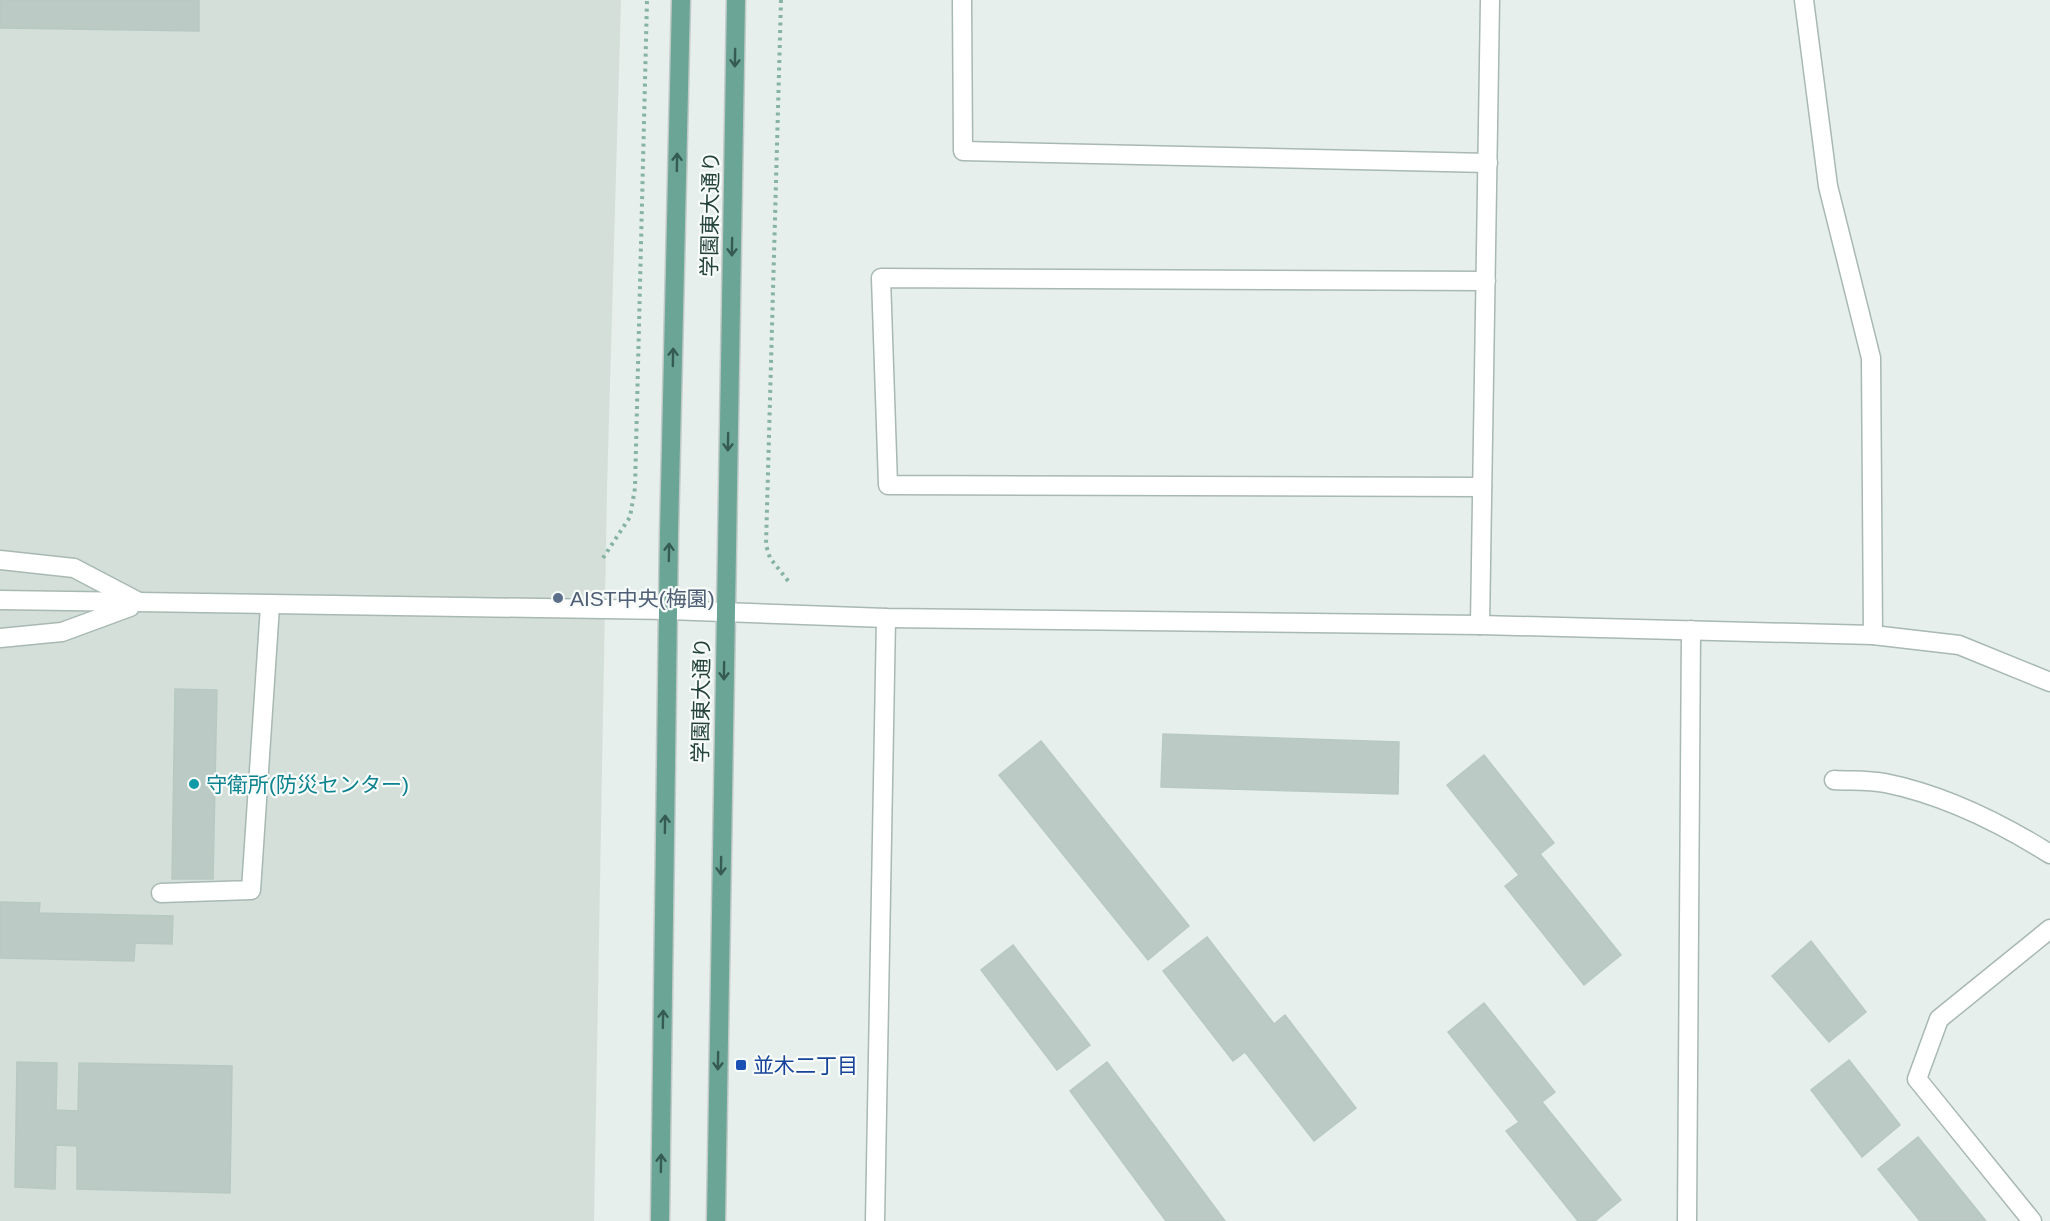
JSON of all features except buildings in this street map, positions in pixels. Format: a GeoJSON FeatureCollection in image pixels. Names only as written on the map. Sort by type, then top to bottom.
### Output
{"type":"FeatureCollection","features":[{"type":"Feature","properties":{"kind":"main road","name":"学園東大通り"},"geometry":{"type":"LineString","coordinates":[[660,1221],[668,610],[681,0]]}},
{"type":"Feature","properties":{"kind":"main road","name":"学園東大通り"},"geometry":{"type":"LineString","coordinates":[[716,1221],[736,0]]}},
{"type":"Feature","properties":{"kind":"street"},"geometry":{"type":"LineString","coordinates":[[962,0],[963,151],[1488,163]]}},
{"type":"Feature","properties":{"kind":"street"},"geometry":{"type":"LineString","coordinates":[[1480,625],[1490,0]]}},
{"type":"Feature","properties":{"kind":"street"},"geometry":{"type":"LineString","coordinates":[[1804,0],[1828,186],[1871,358],[1873,635]]}},
{"type":"Feature","properties":{"kind":"street"},"geometry":{"type":"LineString","coordinates":[[1482,487],[888,485],[881,278],[1486,281]]}},
{"type":"Feature","properties":{"kind":"street"},"geometry":{"type":"LineString","coordinates":[[0,560],[74,568],[140,603]]}},
{"type":"Feature","properties":{"kind":"street"},"geometry":{"type":"LineString","coordinates":[[0,600],[270,606],[668,610],[886,618],[1480,625],[1873,635],[1959,645],[2050,682]]}},
{"type":"Feature","properties":{"kind":"street"},"geometry":{"type":"LineString","coordinates":[[0,638],[62,632],[140,603]]}},
{"type":"Feature","properties":{"kind":"street"},"geometry":{"type":"LineString","coordinates":[[161,893],[251,890],[270,606]]}},
{"type":"Feature","properties":{"kind":"street"},"geometry":{"type":"LineString","coordinates":[[875,1221],[886,618]]}},
{"type":"Feature","properties":{"kind":"street"},"geometry":{"type":"LineString","coordinates":[[1688,1221],[1691,630]]}},
{"type":"Feature","properties":{"kind":"street"},"geometry":{"type":"LineString","coordinates":[[1834,780],[1883,783],[1945,799],[2014,831],[2050,854]]}},
{"type":"Feature","properties":{"kind":"street"},"geometry":{"type":"LineString","coordinates":[[2032,1221],[1917,1079],[1940,1019],[2050,929]]}},
{"type":"Feature","properties":{"kind":"path"},"geometry":{"type":"LineString","coordinates":[[603,558],[630,517],[635,488],[647,0]]}},
{"type":"Feature","properties":{"kind":"path"},"geometry":{"type":"LineString","coordinates":[[781,0],[766,545],[770,558],[789,582]]}},
{"type":"Feature","properties":{"kind":"shaded area"},"geometry":{"type":"Polygon","coordinates":[[[0,0],[621,0],[607,489],[594,1221],[0,1221],[0,0]]]}},
{"type":"Feature","properties":{"kind":"place","name":"AIST中央(梅園)"},"geometry":{"type":"Point","coordinates":[558,598]}},
{"type":"Feature","properties":{"kind":"place","name":"守衛所(防災センター)"},"geometry":{"type":"Point","coordinates":[194,784]}},
{"type":"Feature","properties":{"kind":"place","name":"並木二丁目"},"geometry":{"type":"Point","coordinates":[741,1065]}}]}
